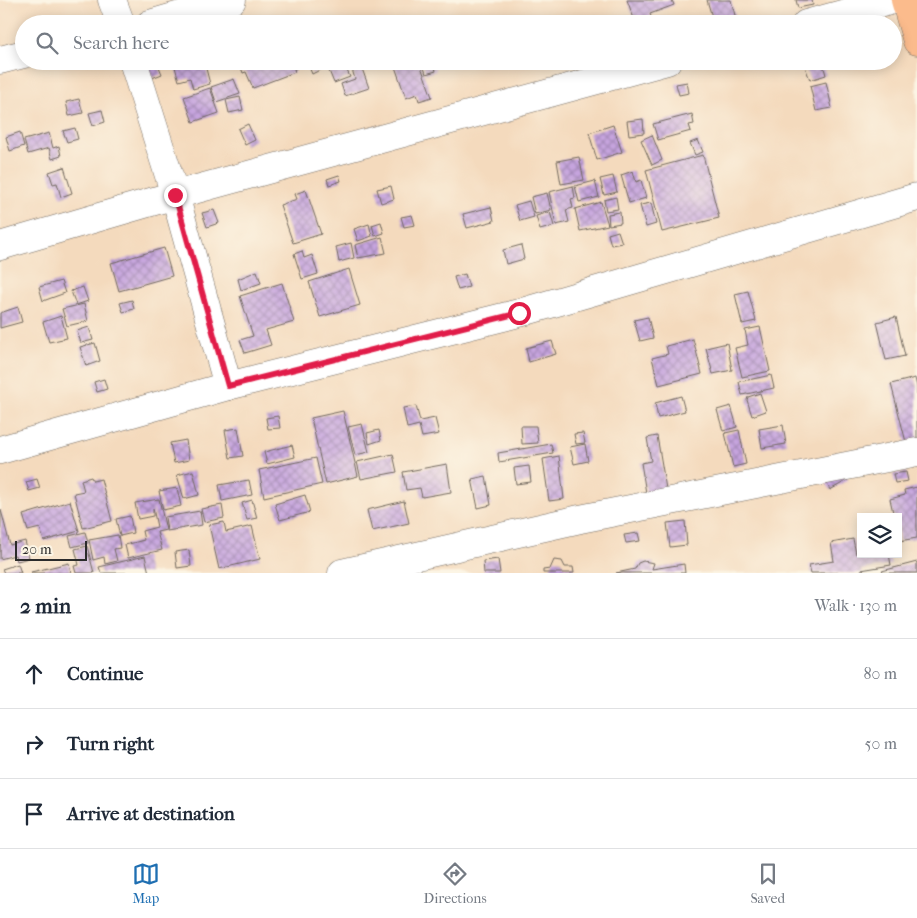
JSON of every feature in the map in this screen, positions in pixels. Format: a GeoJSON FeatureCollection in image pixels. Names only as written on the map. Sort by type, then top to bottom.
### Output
{"type":"FeatureCollection","features":[{"type":"Feature","properties":{"kind":"highway"},"geometry":{"type":"LineString","coordinates":[[905,0],[917,40]]}},
{"type":"Feature","properties":{"kind":"street"},"geometry":{"type":"LineString","coordinates":[[112,0],[117,15]]}},
{"type":"Feature","properties":{"kind":"street"},"geometry":{"type":"LineString","coordinates":[[181,15],[232,0]]}},
{"type":"Feature","properties":{"kind":"street"},"geometry":{"type":"LineString","coordinates":[[839,15],[893,0]]}},
{"type":"Feature","properties":{"kind":"street"},"geometry":{"type":"LineString","coordinates":[[0,60],[15,56]]}},
{"type":"Feature","properties":{"kind":"street"},"geometry":{"type":"LineString","coordinates":[[136,70],[175,195],[228,386]]}},
{"type":"Feature","properties":{"kind":"street"},"geometry":{"type":"LineString","coordinates":[[0,246],[175,195],[635,70]]}},
{"type":"Feature","properties":{"kind":"street"},"geometry":{"type":"LineString","coordinates":[[0,450],[228,386],[519,313],[917,197]]}},
{"type":"Feature","properties":{"kind":"street"},"geometry":{"type":"LineString","coordinates":[[342,573],[580,518],[917,452]]}},
{"type":"Feature","properties":{"kind":"building"},"geometry":{"type":"Polygon","coordinates":[[[627,0],[672,0],[674,5],[650,15],[633,15],[627,0]]]}},
{"type":"Feature","properties":{"kind":"building"},"geometry":{"type":"Polygon","coordinates":[[[707,0],[731,0],[735,15],[711,15],[707,0]]]}},
{"type":"Feature","properties":{"kind":"building"},"geometry":{"type":"Polygon","coordinates":[[[796,0],[812,0],[813,5],[798,8],[796,0]]]}},
{"type":"Feature","properties":{"kind":"building"},"geometry":{"type":"Polygon","coordinates":[[[149,70],[160,70],[162,74],[152,78],[149,70]]]}},
{"type":"Feature","properties":{"kind":"building"},"geometry":{"type":"Polygon","coordinates":[[[176,70],[206,70],[210,84],[193,89],[190,78],[179,81],[176,70]]]}},
{"type":"Feature","properties":{"kind":"building"},"geometry":{"type":"Polygon","coordinates":[[[242,70],[294,70],[295,72],[253,88],[246,72],[243,73],[242,70]]]}},
{"type":"Feature","properties":{"kind":"building"},"geometry":{"type":"Polygon","coordinates":[[[310,70],[320,70],[312,74],[310,70]]]}},
{"type":"Feature","properties":{"kind":"building"},"geometry":{"type":"Polygon","coordinates":[[[329,70],[347,70],[350,77],[334,83],[329,70]]]}},
{"type":"Feature","properties":{"kind":"building"},"geometry":{"type":"Polygon","coordinates":[[[352,70],[363,70],[369,88],[345,96],[341,84],[355,79],[352,70]]]}},
{"type":"Feature","properties":{"kind":"building"},"geometry":{"type":"Polygon","coordinates":[[[396,70],[422,70],[432,97],[419,101],[417,94],[406,98],[396,70]]]}},
{"type":"Feature","properties":{"kind":"building"},"geometry":{"type":"Polygon","coordinates":[[[425,70],[436,70],[436,71],[426,74],[425,70]]]}},
{"type":"Feature","properties":{"kind":"building"},"geometry":{"type":"Polygon","coordinates":[[[806,70],[825,70],[826,75],[810,80],[806,70]]]}},
{"type":"Feature","properties":{"kind":"building"},"geometry":{"type":"Polygon","coordinates":[[[234,79],[240,94],[216,102],[211,87],[234,79]]]}},
{"type":"Feature","properties":{"kind":"building"},"geometry":{"type":"Polygon","coordinates":[[[687,82],[689,93],[679,95],[676,84],[687,82]]]}},
{"type":"Feature","properties":{"kind":"building"},"geometry":{"type":"Polygon","coordinates":[[[826,82],[832,108],[816,111],[810,86],[826,82]]]}},
{"type":"Feature","properties":{"kind":"building"},"geometry":{"type":"Polygon","coordinates":[[[210,88],[219,113],[193,122],[184,97],[210,88]]]}},
{"type":"Feature","properties":{"kind":"building"},"geometry":{"type":"Polygon","coordinates":[[[240,97],[243,110],[229,113],[226,100],[240,97]]]}},
{"type":"Feature","properties":{"kind":"building"},"geometry":{"type":"Polygon","coordinates":[[[79,99],[83,113],[69,116],[66,102],[79,99]]]}},
{"type":"Feature","properties":{"kind":"building"},"geometry":{"type":"Polygon","coordinates":[[[102,110],[105,122],[93,126],[89,113],[102,110]]]}},
{"type":"Feature","properties":{"kind":"building"},"geometry":{"type":"Polygon","coordinates":[[[692,114],[694,124],[689,125],[691,131],[658,140],[653,124],[692,114]]]}},
{"type":"Feature","properties":{"kind":"building"},"geometry":{"type":"Polygon","coordinates":[[[643,119],[644,133],[629,135],[627,121],[643,119]]]}},
{"type":"Feature","properties":{"kind":"building"},"geometry":{"type":"Polygon","coordinates":[[[248,124],[255,140],[245,145],[238,129],[248,124]]]}},
{"type":"Feature","properties":{"kind":"building"},"geometry":{"type":"Polygon","coordinates":[[[613,125],[622,152],[597,160],[589,133],[613,125]]]}},
{"type":"Feature","properties":{"kind":"building"},"geometry":{"type":"Polygon","coordinates":[[[75,128],[78,139],[67,142],[63,131],[75,128]]]}},
{"type":"Feature","properties":{"kind":"building"},"geometry":{"type":"Polygon","coordinates":[[[20,132],[24,146],[10,151],[6,137],[20,132]]]}},
{"type":"Feature","properties":{"kind":"building"},"geometry":{"type":"Polygon","coordinates":[[[49,133],[53,148],[59,146],[61,156],[52,159],[49,148],[28,154],[24,140],[49,133]]]}},
{"type":"Feature","properties":{"kind":"building"},"geometry":{"type":"Polygon","coordinates":[[[652,135],[662,160],[652,165],[641,140],[652,135]]]}},
{"type":"Feature","properties":{"kind":"building"},"geometry":{"type":"Polygon","coordinates":[[[698,140],[703,152],[695,155],[690,143],[698,140]]]}},
{"type":"Feature","properties":{"kind":"building"},"geometry":{"type":"Polygon","coordinates":[[[703,155],[719,218],[662,232],[646,170],[703,155]]]}},
{"type":"Feature","properties":{"kind":"building"},"geometry":{"type":"Polygon","coordinates":[[[579,157],[584,180],[561,184],[557,161],[579,157]]]}},
{"type":"Feature","properties":{"kind":"building"},"geometry":{"type":"Polygon","coordinates":[[[64,167],[72,193],[61,197],[57,183],[53,184],[49,172],[64,167]]]}},
{"type":"Feature","properties":{"kind":"building"},"geometry":{"type":"Polygon","coordinates":[[[633,171],[636,182],[641,180],[646,198],[629,203],[621,175],[633,171]]]}},
{"type":"Feature","properties":{"kind":"building"},"geometry":{"type":"Polygon","coordinates":[[[339,175],[341,181],[329,185],[327,179],[339,175]]]}},
{"type":"Feature","properties":{"kind":"building"},"geometry":{"type":"Polygon","coordinates":[[[613,176],[617,192],[604,195],[600,179],[613,176]]]}},
{"type":"Feature","properties":{"kind":"building"},"geometry":{"type":"Polygon","coordinates":[[[595,181],[599,197],[579,202],[575,186],[595,181]]]}},
{"type":"Feature","properties":{"kind":"building"},"geometry":{"type":"Polygon","coordinates":[[[391,186],[394,199],[381,203],[377,189],[391,186]]]}},
{"type":"Feature","properties":{"kind":"building"},"geometry":{"type":"Polygon","coordinates":[[[573,186],[575,198],[571,199],[573,208],[566,210],[569,222],[556,225],[549,192],[573,186]]]}},
{"type":"Feature","properties":{"kind":"building"},"geometry":{"type":"Polygon","coordinates":[[[306,190],[321,234],[293,243],[280,205],[297,199],[295,194],[306,190]]]}},
{"type":"Feature","properties":{"kind":"building"},"geometry":{"type":"Polygon","coordinates":[[[547,193],[551,210],[535,214],[531,197],[547,193]]]}},
{"type":"Feature","properties":{"kind":"building"},"geometry":{"type":"Polygon","coordinates":[[[616,197],[618,209],[606,211],[604,200],[616,197]]]}},
{"type":"Feature","properties":{"kind":"building"},"geometry":{"type":"Polygon","coordinates":[[[529,201],[534,217],[520,221],[515,205],[529,201]]]}},
{"type":"Feature","properties":{"kind":"building"},"geometry":{"type":"Polygon","coordinates":[[[601,202],[608,225],[580,231],[575,209],[601,202]]]}},
{"type":"Feature","properties":{"kind":"building"},"geometry":{"type":"Polygon","coordinates":[[[651,203],[656,224],[646,227],[640,205],[651,203]]]}},
{"type":"Feature","properties":{"kind":"building"},"geometry":{"type":"Polygon","coordinates":[[[491,207],[494,221],[467,228],[463,214],[491,207]]]}},
{"type":"Feature","properties":{"kind":"building"},"geometry":{"type":"Polygon","coordinates":[[[214,210],[219,223],[207,227],[202,213],[214,210]]]}},
{"type":"Feature","properties":{"kind":"building"},"geometry":{"type":"Polygon","coordinates":[[[550,212],[554,226],[540,230],[536,216],[550,212]]]}},
{"type":"Feature","properties":{"kind":"building"},"geometry":{"type":"Polygon","coordinates":[[[620,212],[621,223],[609,225],[608,214],[620,212]]]}},
{"type":"Feature","properties":{"kind":"building"},"geometry":{"type":"Polygon","coordinates":[[[412,215],[415,225],[404,227],[401,217],[412,215]]]}},
{"type":"Feature","properties":{"kind":"building"},"geometry":{"type":"Polygon","coordinates":[[[381,222],[384,233],[375,236],[372,225],[381,222]]]}},
{"type":"Feature","properties":{"kind":"building"},"geometry":{"type":"Polygon","coordinates":[[[369,224],[372,236],[358,241],[354,229],[369,224]]]}},
{"type":"Feature","properties":{"kind":"building"},"geometry":{"type":"Polygon","coordinates":[[[618,231],[622,243],[611,245],[608,234],[618,231]]]}},
{"type":"Feature","properties":{"kind":"building"},"geometry":{"type":"Polygon","coordinates":[[[382,237],[386,253],[358,258],[355,245],[382,237]]]}},
{"type":"Feature","properties":{"kind":"building"},"geometry":{"type":"Polygon","coordinates":[[[351,243],[354,258],[339,262],[336,247],[351,243]]]}},
{"type":"Feature","properties":{"kind":"building"},"geometry":{"type":"Polygon","coordinates":[[[521,245],[524,259],[506,264],[503,250],[521,245]]]}},
{"type":"Feature","properties":{"kind":"building"},"geometry":{"type":"Polygon","coordinates":[[[164,248],[172,276],[119,291],[111,263],[164,248]]]}},
{"type":"Feature","properties":{"kind":"building"},"geometry":{"type":"Polygon","coordinates":[[[302,251],[304,258],[312,255],[318,274],[302,279],[294,254],[302,251]]]}},
{"type":"Feature","properties":{"kind":"building"},"geometry":{"type":"Polygon","coordinates":[[[349,269],[360,305],[320,317],[309,282],[349,269]]]}},
{"type":"Feature","properties":{"kind":"building"},"geometry":{"type":"Polygon","coordinates":[[[257,271],[261,283],[241,290],[238,279],[257,271]]]}},
{"type":"Feature","properties":{"kind":"building"},"geometry":{"type":"Polygon","coordinates":[[[465,274],[469,287],[458,290],[454,277],[465,274]]]}},
{"type":"Feature","properties":{"kind":"building"},"geometry":{"type":"Polygon","coordinates":[[[61,281],[65,293],[43,301],[39,287],[61,281]]]}},
{"type":"Feature","properties":{"kind":"building"},"geometry":{"type":"Polygon","coordinates":[[[282,283],[294,322],[266,330],[271,345],[245,353],[240,340],[253,336],[240,296],[282,283]]]}},
{"type":"Feature","properties":{"kind":"building"},"geometry":{"type":"Polygon","coordinates":[[[83,287],[88,301],[76,305],[71,291],[83,287]]]}},
{"type":"Feature","properties":{"kind":"building"},"geometry":{"type":"Polygon","coordinates":[[[748,291],[756,321],[742,324],[735,294],[748,291]]]}},
{"type":"Feature","properties":{"kind":"building"},"geometry":{"type":"Polygon","coordinates":[[[132,300],[134,309],[123,312],[120,303],[132,300]]]}},
{"type":"Feature","properties":{"kind":"building"},"geometry":{"type":"Polygon","coordinates":[[[84,304],[88,321],[67,326],[62,309],[84,304]]]}},
{"type":"Feature","properties":{"kind":"building"},"geometry":{"type":"Polygon","coordinates":[[[18,307],[22,322],[0,328],[0,313],[18,307]]]}},
{"type":"Feature","properties":{"kind":"building"},"geometry":{"type":"Polygon","coordinates":[[[61,316],[67,338],[49,342],[43,322],[61,316]]]}},
{"type":"Feature","properties":{"kind":"building"},"geometry":{"type":"Polygon","coordinates":[[[648,317],[653,338],[640,341],[634,320],[648,317]]]}},
{"type":"Feature","properties":{"kind":"building"},"geometry":{"type":"Polygon","coordinates":[[[896,317],[905,356],[886,360],[877,322],[896,317]]]}},
{"type":"Feature","properties":{"kind":"building"},"geometry":{"type":"Polygon","coordinates":[[[89,327],[93,340],[81,343],[77,331],[89,327]]]}},
{"type":"Feature","properties":{"kind":"building"},"geometry":{"type":"Polygon","coordinates":[[[760,327],[770,371],[742,377],[735,348],[748,345],[745,330],[760,327]]]}},
{"type":"Feature","properties":{"kind":"building"},"geometry":{"type":"Polygon","coordinates":[[[693,339],[702,374],[659,385],[652,358],[668,354],[666,346],[693,339]]]}},
{"type":"Feature","properties":{"kind":"building"},"geometry":{"type":"Polygon","coordinates":[[[552,341],[556,354],[529,362],[526,348],[552,341]]]}},
{"type":"Feature","properties":{"kind":"building"},"geometry":{"type":"Polygon","coordinates":[[[95,343],[100,361],[86,366],[80,347],[95,343]]]}},
{"type":"Feature","properties":{"kind":"building"},"geometry":{"type":"Polygon","coordinates":[[[727,343],[732,370],[713,374],[706,348],[727,343]]]}},
{"type":"Feature","properties":{"kind":"building"},"geometry":{"type":"Polygon","coordinates":[[[771,375],[774,388],[742,395],[739,382],[771,375]]]}},
{"type":"Feature","properties":{"kind":"building"},"geometry":{"type":"Polygon","coordinates":[[[915,378],[917,387],[917,439],[906,442],[891,384],[915,378]]]}},
{"type":"Feature","properties":{"kind":"building"},"geometry":{"type":"Polygon","coordinates":[[[104,379],[107,389],[97,392],[94,382],[104,379]]]}},
{"type":"Feature","properties":{"kind":"building"},"geometry":{"type":"Polygon","coordinates":[[[760,393],[766,411],[752,416],[747,400],[748,397],[760,393]]]}},
{"type":"Feature","properties":{"kind":"building"},"geometry":{"type":"Polygon","coordinates":[[[681,396],[685,411],[658,418],[655,403],[681,396]]]}},
{"type":"Feature","properties":{"kind":"building"},"geometry":{"type":"Polygon","coordinates":[[[416,406],[420,421],[435,418],[439,434],[422,437],[419,425],[407,428],[403,408],[416,406]]]}},
{"type":"Feature","properties":{"kind":"building"},"geometry":{"type":"Polygon","coordinates":[[[731,406],[737,427],[723,431],[717,410],[731,406]]]}},
{"type":"Feature","properties":{"kind":"building"},"geometry":{"type":"Polygon","coordinates":[[[343,411],[358,476],[326,484],[311,418],[343,411]]]}},
{"type":"Feature","properties":{"kind":"building"},"geometry":{"type":"Polygon","coordinates":[[[278,416],[280,428],[268,429],[266,418],[278,416]]]}},
{"type":"Feature","properties":{"kind":"building"},"geometry":{"type":"Polygon","coordinates":[[[362,424],[369,452],[355,455],[348,427],[362,424]]]}},
{"type":"Feature","properties":{"kind":"building"},"geometry":{"type":"Polygon","coordinates":[[[783,425],[786,444],[762,448],[759,429],[783,425]]]}},
{"type":"Feature","properties":{"kind":"building"},"geometry":{"type":"Polygon","coordinates":[[[521,426],[536,426],[538,443],[522,444],[521,426]]]}},
{"type":"Feature","properties":{"kind":"building"},"geometry":{"type":"Polygon","coordinates":[[[238,428],[243,456],[230,458],[225,430],[238,428]]]}},
{"type":"Feature","properties":{"kind":"building"},"geometry":{"type":"Polygon","coordinates":[[[379,430],[381,440],[369,444],[367,433],[379,430]]]}},
{"type":"Feature","properties":{"kind":"building"},"geometry":{"type":"Polygon","coordinates":[[[739,430],[746,464],[733,467],[725,433],[739,430]]]}},
{"type":"Feature","properties":{"kind":"building"},"geometry":{"type":"Polygon","coordinates":[[[583,433],[585,443],[576,444],[574,434],[583,433]]]}},
{"type":"Feature","properties":{"kind":"building"},"geometry":{"type":"Polygon","coordinates":[[[657,436],[666,489],[646,493],[641,463],[651,461],[647,438],[657,436]]]}},
{"type":"Feature","properties":{"kind":"building"},"geometry":{"type":"Polygon","coordinates":[[[186,440],[189,460],[174,463],[170,443],[186,440]]]}},
{"type":"Feature","properties":{"kind":"building"},"geometry":{"type":"Polygon","coordinates":[[[551,444],[553,453],[499,462],[498,453],[551,444]]]}},
{"type":"Feature","properties":{"kind":"building"},"geometry":{"type":"Polygon","coordinates":[[[585,444],[588,461],[574,464],[570,447],[585,444]]]}},
{"type":"Feature","properties":{"kind":"building"},"geometry":{"type":"Polygon","coordinates":[[[292,445],[295,457],[267,464],[264,452],[292,445]]]}},
{"type":"Feature","properties":{"kind":"building"},"geometry":{"type":"Polygon","coordinates":[[[393,454],[397,472],[361,479],[357,462],[393,454]]]}},
{"type":"Feature","properties":{"kind":"building"},"geometry":{"type":"Polygon","coordinates":[[[559,456],[564,499],[549,501],[543,459],[559,456]]]}},
{"type":"Feature","properties":{"kind":"building"},"geometry":{"type":"Polygon","coordinates":[[[316,458],[322,484],[264,497],[259,470],[316,458]]]}},
{"type":"Feature","properties":{"kind":"building"},"geometry":{"type":"Polygon","coordinates":[[[447,464],[451,492],[422,497],[420,488],[406,490],[403,472],[447,464]]]}},
{"type":"Feature","properties":{"kind":"building"},"geometry":{"type":"Polygon","coordinates":[[[529,466],[531,482],[516,484],[514,468],[529,466]]]}},
{"type":"Feature","properties":{"kind":"building"},"geometry":{"type":"Polygon","coordinates":[[[193,471],[199,495],[184,499],[177,475],[193,471]]]}},
{"type":"Feature","properties":{"kind":"building"},"geometry":{"type":"Polygon","coordinates":[[[906,472],[908,481],[895,483],[893,474],[906,472]]]}},
{"type":"Feature","properties":{"kind":"building"},"geometry":{"type":"Polygon","coordinates":[[[844,473],[848,480],[830,490],[826,482],[844,473]]]}},
{"type":"Feature","properties":{"kind":"building"},"geometry":{"type":"Polygon","coordinates":[[[486,476],[491,505],[478,508],[472,479],[486,476]]]}},
{"type":"Feature","properties":{"kind":"building"},"geometry":{"type":"Polygon","coordinates":[[[91,477],[93,481],[101,479],[112,521],[83,528],[74,493],[84,491],[81,480],[91,477]]]}},
{"type":"Feature","properties":{"kind":"building"},"geometry":{"type":"Polygon","coordinates":[[[37,479],[40,488],[29,491],[26,482],[37,479]]]}},
{"type":"Feature","properties":{"kind":"building"},"geometry":{"type":"Polygon","coordinates":[[[249,480],[252,495],[222,501],[219,485],[249,480]]]}},
{"type":"Feature","properties":{"kind":"building"},"geometry":{"type":"Polygon","coordinates":[[[917,487],[917,538],[902,540],[902,513],[893,513],[890,499],[905,495],[904,490],[917,487]]]}},
{"type":"Feature","properties":{"kind":"building"},"geometry":{"type":"Polygon","coordinates":[[[177,488],[181,506],[163,510],[159,491],[177,488]]]}},
{"type":"Feature","properties":{"kind":"building"},"geometry":{"type":"Polygon","coordinates":[[[305,495],[310,512],[280,520],[275,504],[305,495]]]}},
{"type":"Feature","properties":{"kind":"building"},"geometry":{"type":"Polygon","coordinates":[[[159,499],[166,530],[157,532],[162,550],[128,558],[125,545],[144,540],[142,531],[157,527],[153,508],[153,516],[138,519],[135,503],[159,499]]]}},
{"type":"Feature","properties":{"kind":"building"},"geometry":{"type":"Polygon","coordinates":[[[252,500],[257,518],[247,520],[242,503],[252,500]]]}},
{"type":"Feature","properties":{"kind":"building"},"geometry":{"type":"Polygon","coordinates":[[[70,501],[79,531],[44,541],[40,528],[28,531],[23,515],[70,501]]]}},
{"type":"Feature","properties":{"kind":"building"},"geometry":{"type":"Polygon","coordinates":[[[404,501],[409,523],[372,531],[367,510],[404,501]]]}},
{"type":"Feature","properties":{"kind":"building"},"geometry":{"type":"Polygon","coordinates":[[[222,505],[224,518],[204,522],[201,509],[222,505]]]}},
{"type":"Feature","properties":{"kind":"building"},"geometry":{"type":"Polygon","coordinates":[[[1,510],[10,545],[25,541],[29,558],[17,561],[15,555],[0,559],[1,510]]]}},
{"type":"Feature","properties":{"kind":"building"},"geometry":{"type":"Polygon","coordinates":[[[200,511],[202,525],[167,531],[165,517],[200,511]]]}},
{"type":"Feature","properties":{"kind":"building"},"geometry":{"type":"Polygon","coordinates":[[[130,516],[133,533],[120,536],[116,519],[130,516]]]}},
{"type":"Feature","properties":{"kind":"building"},"geometry":{"type":"Polygon","coordinates":[[[685,521],[687,545],[670,547],[667,523],[685,521]]]}},
{"type":"Feature","properties":{"kind":"building"},"geometry":{"type":"Polygon","coordinates":[[[224,522],[226,532],[252,526],[260,559],[219,569],[209,525],[224,522]]]}},
{"type":"Feature","properties":{"kind":"building"},"geometry":{"type":"Polygon","coordinates":[[[85,532],[88,543],[72,547],[69,536],[85,532]]]}},
{"type":"Feature","properties":{"kind":"building"},"geometry":{"type":"Polygon","coordinates":[[[638,533],[640,541],[626,543],[624,535],[638,533]]]}},
{"type":"Feature","properties":{"kind":"building"},"geometry":{"type":"Polygon","coordinates":[[[118,535],[120,548],[114,549],[117,561],[105,564],[104,557],[93,560],[89,540],[118,535]]]}},
{"type":"Feature","properties":{"kind":"building"},"geometry":{"type":"Polygon","coordinates":[[[853,539],[857,558],[890,558],[891,565],[861,570],[862,573],[811,573],[809,565],[834,561],[831,543],[853,539]]]}},
{"type":"Feature","properties":{"kind":"building"},"geometry":{"type":"Polygon","coordinates":[[[87,546],[94,573],[76,573],[74,566],[79,565],[75,549],[87,546]]]}},
{"type":"Feature","properties":{"kind":"building"},"geometry":{"type":"Polygon","coordinates":[[[189,550],[191,566],[177,568],[175,552],[189,550]]]}},
{"type":"Feature","properties":{"kind":"building"},"geometry":{"type":"Polygon","coordinates":[[[145,556],[149,573],[101,573],[99,567],[145,556]]]}},
{"type":"Feature","properties":{"kind":"building"},"geometry":{"type":"Polygon","coordinates":[[[498,559],[500,573],[484,573],[483,561],[498,559]]]}},
{"type":"Feature","properties":{"kind":"building"},"geometry":{"type":"Polygon","coordinates":[[[554,560],[562,561],[565,567],[573,567],[574,573],[543,573],[543,570],[550,569],[554,560]]]}},
{"type":"Feature","properties":{"kind":"building"},"geometry":{"type":"Polygon","coordinates":[[[643,561],[654,563],[652,569],[684,564],[685,573],[616,573],[635,569],[638,563],[643,561]]]}},
{"type":"Feature","properties":{"kind":"building"},"geometry":{"type":"Polygon","coordinates":[[[917,562],[917,573],[883,573],[882,571],[917,562]]]}},
{"type":"Feature","properties":{"kind":"building"},"geometry":{"type":"Polygon","coordinates":[[[69,563],[71,573],[31,572],[69,563]]]}},
{"type":"Feature","properties":{"kind":"building"},"geometry":{"type":"Polygon","coordinates":[[[18,564],[21,573],[4,573],[2,569],[18,564]]]}},
{"type":"Feature","properties":{"kind":"route"},"geometry":{"type":"LineString","coordinates":[[175,195],[228,386],[519,313]]}}]}
